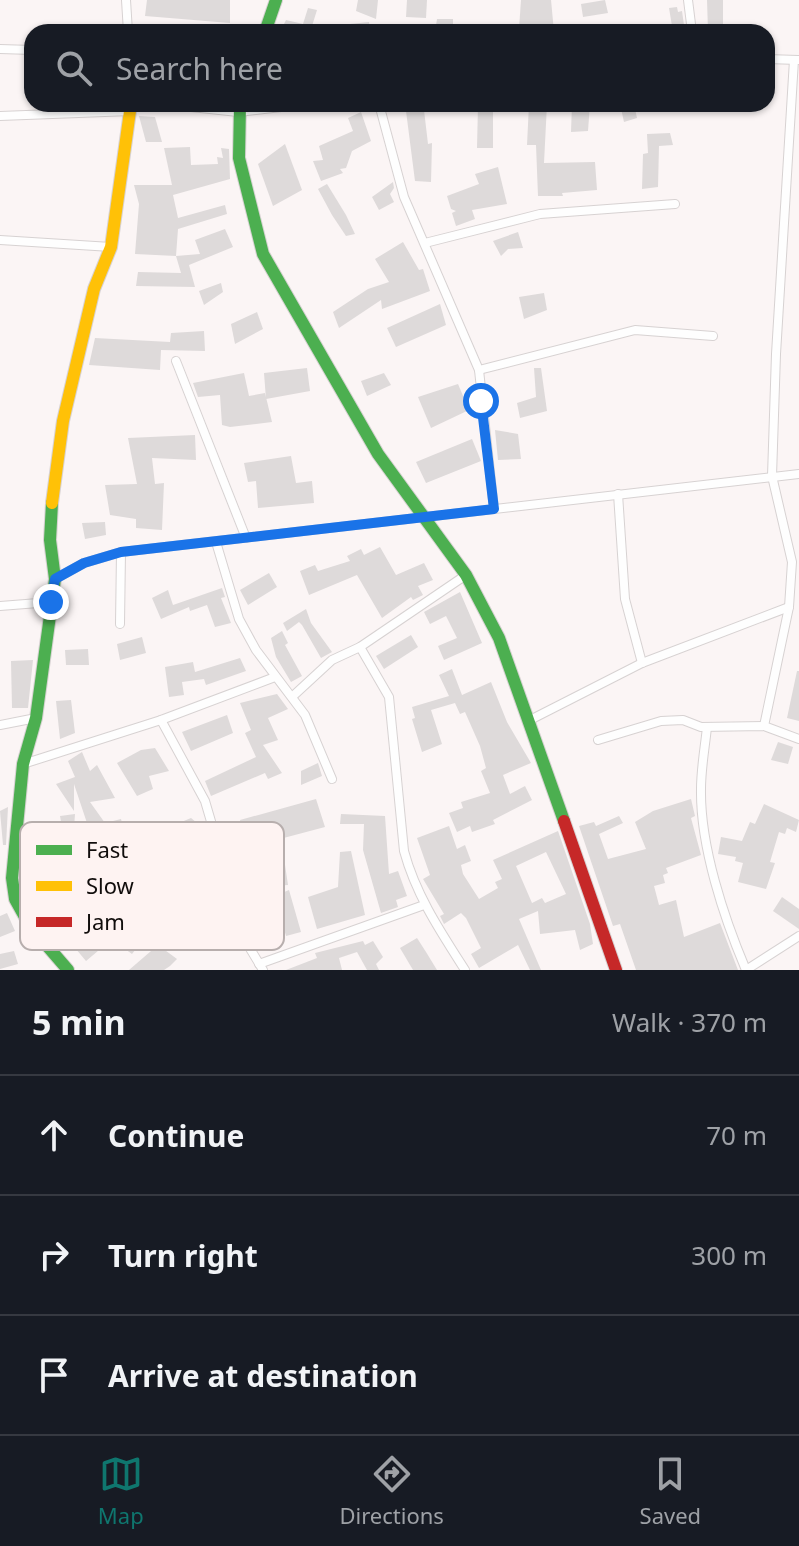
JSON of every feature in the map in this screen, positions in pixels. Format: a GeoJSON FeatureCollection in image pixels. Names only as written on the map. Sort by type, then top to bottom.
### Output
{"type":"FeatureCollection","features":[{"type":"Feature","properties":{"kind":"street"},"geometry":{"type":"LineString","coordinates":[[126,0],[128,24]]}},
{"type":"Feature","properties":{"kind":"street"},"geometry":{"type":"LineString","coordinates":[[268,24],[276,0]]}},
{"type":"Feature","properties":{"kind":"street"},"geometry":{"type":"LineString","coordinates":[[688,0],[691,24]]}},
{"type":"Feature","properties":{"kind":"street"},"geometry":{"type":"LineString","coordinates":[[0,49],[24,50]]}},
{"type":"Feature","properties":{"kind":"street"},"geometry":{"type":"LineString","coordinates":[[764,726],[789,607],[791,548],[772,476],[776,354],[797,60],[775,59]]}},
{"type":"Feature","properties":{"kind":"street"},"geometry":{"type":"LineString","coordinates":[[0,116],[58,112]]}},
{"type":"Feature","properties":{"kind":"street"},"geometry":{"type":"LineString","coordinates":[[20,907],[15,899],[12,878],[23,764],[36,718],[55,579],[51,520],[63,421],[94,289],[111,247],[130,112]]}},
{"type":"Feature","properties":{"kind":"street"},"geometry":{"type":"LineString","coordinates":[[239,112],[240,168],[252,224],[263,254],[337,388],[422,517],[466,575],[499,638],[616,970]]}},
{"type":"Feature","properties":{"kind":"street"},"geometry":{"type":"LineString","coordinates":[[381,112],[404,197],[479,370],[494,509]]}},
{"type":"Feature","properties":{"kind":"street"},"geometry":{"type":"LineString","coordinates":[[425,243],[540,214],[675,204]]}},
{"type":"Feature","properties":{"kind":"street"},"geometry":{"type":"LineString","coordinates":[[0,240],[111,247]]}},
{"type":"Feature","properties":{"kind":"street"},"geometry":{"type":"LineString","coordinates":[[479,370],[635,330],[713,336]]}},
{"type":"Feature","properties":{"kind":"street"},"geometry":{"type":"LineString","coordinates":[[176,361],[246,538]]}},
{"type":"Feature","properties":{"kind":"street"},"geometry":{"type":"LineString","coordinates":[[55,579],[84,563],[121,552],[799,474]]}},
{"type":"Feature","properties":{"kind":"street"},"geometry":{"type":"LineString","coordinates":[[618,494],[625,599],[642,663]]}},
{"type":"Feature","properties":{"kind":"street"},"geometry":{"type":"LineString","coordinates":[[216,542],[239,619],[275,677],[293,696],[320,743],[332,779]]}},
{"type":"Feature","properties":{"kind":"street"},"geometry":{"type":"LineString","coordinates":[[120,624],[121,552]]}},
{"type":"Feature","properties":{"kind":"street"},"geometry":{"type":"LineString","coordinates":[[293,696],[332,660],[360,647],[466,575]]}},
{"type":"Feature","properties":{"kind":"street"},"geometry":{"type":"LineString","coordinates":[[0,606],[51,602]]}},
{"type":"Feature","properties":{"kind":"street"},"geometry":{"type":"LineString","coordinates":[[528,721],[642,663],[789,607]]}},
{"type":"Feature","properties":{"kind":"street"},"geometry":{"type":"LineString","coordinates":[[360,647],[389,697],[404,851],[424,905],[465,970]]}},
{"type":"Feature","properties":{"kind":"street"},"geometry":{"type":"LineString","coordinates":[[23,764],[161,720],[275,677]]}},
{"type":"Feature","properties":{"kind":"street"},"geometry":{"type":"LineString","coordinates":[[0,725],[36,718]]}},
{"type":"Feature","properties":{"kind":"street"},"geometry":{"type":"LineString","coordinates":[[161,720],[205,801],[211,822]]}},
{"type":"Feature","properties":{"kind":"street"},"geometry":{"type":"LineString","coordinates":[[598,740],[661,721],[690,721],[707,727],[764,726],[799,739]]}},
{"type":"Feature","properties":{"kind":"street"},"geometry":{"type":"LineString","coordinates":[[707,727],[700,791],[711,861],[721,911],[746,970],[799,936]]}},
{"type":"Feature","properties":{"kind":"street"},"geometry":{"type":"LineString","coordinates":[[261,967],[424,905]]}},
{"type":"Feature","properties":{"kind":"street"},"geometry":{"type":"LineString","coordinates":[[49,950],[68,970]]}},
{"type":"Feature","properties":{"kind":"building"},"geometry":{"type":"Polygon","coordinates":[[[147,0],[230,0],[230,23],[145,16],[147,0]]]}},
{"type":"Feature","properties":{"kind":"building"},"geometry":{"type":"Polygon","coordinates":[[[358,0],[378,0],[376,19],[356,11],[358,0]]]}},
{"type":"Feature","properties":{"kind":"building"},"geometry":{"type":"Polygon","coordinates":[[[407,0],[427,0],[426,18],[406,17],[407,0]]]}},
{"type":"Feature","properties":{"kind":"building"},"geometry":{"type":"Polygon","coordinates":[[[521,0],[551,0],[553,24],[519,24],[521,0]]]}},
{"type":"Feature","properties":{"kind":"building"},"geometry":{"type":"Polygon","coordinates":[[[605,0],[608,13],[583,17],[581,4],[605,0]]]}},
{"type":"Feature","properties":{"kind":"building"},"geometry":{"type":"Polygon","coordinates":[[[707,0],[723,0],[723,24],[708,24],[707,0]]]}},
{"type":"Feature","properties":{"kind":"building"},"geometry":{"type":"Polygon","coordinates":[[[677,7],[678,12],[682,11],[684,24],[672,24],[669,8],[677,7]]]}},
{"type":"Feature","properties":{"kind":"building"},"geometry":{"type":"Polygon","coordinates":[[[308,8],[317,10],[313,24],[303,24],[308,8]]]}},
{"type":"Feature","properties":{"kind":"building"},"geometry":{"type":"Polygon","coordinates":[[[437,19],[453,19],[453,24],[436,24],[437,19]]]}},
{"type":"Feature","properties":{"kind":"building"},"geometry":{"type":"Polygon","coordinates":[[[361,112],[371,141],[352,151],[346,168],[340,169],[343,173],[321,181],[313,161],[323,160],[319,146],[353,131],[348,118],[361,112]]]}},
{"type":"Feature","properties":{"kind":"building"},"geometry":{"type":"Polygon","coordinates":[[[406,112],[424,112],[428,144],[432,143],[431,182],[415,181],[406,112]]]}},
{"type":"Feature","properties":{"kind":"building"},"geometry":{"type":"Polygon","coordinates":[[[478,112],[493,112],[493,148],[477,148],[478,112]]]}},
{"type":"Feature","properties":{"kind":"building"},"geometry":{"type":"Polygon","coordinates":[[[529,112],[547,112],[544,163],[595,162],[597,190],[562,193],[563,196],[538,196],[536,145],[527,145],[529,112]]]}},
{"type":"Feature","properties":{"kind":"building"},"geometry":{"type":"Polygon","coordinates":[[[572,112],[589,112],[588,131],[571,132],[572,112]]]}},
{"type":"Feature","properties":{"kind":"building"},"geometry":{"type":"Polygon","coordinates":[[[622,112],[636,112],[637,118],[624,122],[622,112]]]}},
{"type":"Feature","properties":{"kind":"building"},"geometry":{"type":"Polygon","coordinates":[[[139,116],[155,117],[162,142],[146,142],[139,116]]]}},
{"type":"Feature","properties":{"kind":"building"},"geometry":{"type":"Polygon","coordinates":[[[670,133],[673,145],[659,146],[658,187],[642,189],[643,154],[648,153],[647,134],[670,133]]]}},
{"type":"Feature","properties":{"kind":"building"},"geometry":{"type":"Polygon","coordinates":[[[285,144],[302,190],[273,206],[258,164],[285,144]]]}},
{"type":"Feature","properties":{"kind":"building"},"geometry":{"type":"Polygon","coordinates":[[[190,147],[191,165],[218,164],[217,157],[223,158],[221,148],[229,149],[230,179],[173,195],[178,218],[225,205],[227,214],[178,229],[176,256],[135,254],[139,204],[134,185],[172,185],[164,148],[190,147]]]}},
{"type":"Feature","properties":{"kind":"building"},"geometry":{"type":"Polygon","coordinates":[[[498,167],[507,204],[472,210],[475,219],[456,226],[452,213],[456,211],[451,209],[447,196],[479,184],[475,174],[498,167]]]}},
{"type":"Feature","properties":{"kind":"building"},"geometry":{"type":"Polygon","coordinates":[[[393,182],[394,188],[390,194],[394,202],[379,210],[372,197],[393,182]]]}},
{"type":"Feature","properties":{"kind":"building"},"geometry":{"type":"Polygon","coordinates":[[[327,184],[355,234],[346,236],[332,215],[318,189],[327,184]]]}},
{"type":"Feature","properties":{"kind":"building"},"geometry":{"type":"Polygon","coordinates":[[[225,229],[233,247],[189,265],[195,287],[136,286],[138,272],[181,273],[176,256],[200,254],[195,240],[225,229]]]}},
{"type":"Feature","properties":{"kind":"building"},"geometry":{"type":"Polygon","coordinates":[[[518,232],[523,248],[508,249],[501,256],[493,241],[518,232]]]}},
{"type":"Feature","properties":{"kind":"building"},"geometry":{"type":"Polygon","coordinates":[[[403,242],[419,270],[423,269],[430,291],[382,309],[381,300],[339,328],[333,312],[368,289],[389,282],[375,259],[403,242]]]}},
{"type":"Feature","properties":{"kind":"building"},"geometry":{"type":"Polygon","coordinates":[[[221,283],[223,292],[204,305],[199,291],[221,283]]]}},
{"type":"Feature","properties":{"kind":"building"},"geometry":{"type":"Polygon","coordinates":[[[544,293],[547,310],[524,319],[519,297],[544,293]]]}},
{"type":"Feature","properties":{"kind":"building"},"geometry":{"type":"Polygon","coordinates":[[[440,304],[446,325],[396,347],[387,328],[440,304]]]}},
{"type":"Feature","properties":{"kind":"building"},"geometry":{"type":"Polygon","coordinates":[[[257,312],[263,329],[235,344],[231,324],[257,312]]]}},
{"type":"Feature","properties":{"kind":"building"},"geometry":{"type":"Polygon","coordinates":[[[204,331],[205,351],[161,350],[160,370],[89,365],[95,338],[170,342],[171,333],[204,331]]]}},
{"type":"Feature","properties":{"kind":"building"},"geometry":{"type":"Polygon","coordinates":[[[307,368],[310,391],[266,399],[264,373],[307,368]]]}},
{"type":"Feature","properties":{"kind":"building"},"geometry":{"type":"Polygon","coordinates":[[[534,368],[541,368],[547,411],[520,418],[517,403],[536,397],[534,368]]]}},
{"type":"Feature","properties":{"kind":"building"},"geometry":{"type":"Polygon","coordinates":[[[244,373],[249,396],[265,393],[272,422],[230,427],[222,425],[220,395],[198,397],[193,383],[244,373]]]}},
{"type":"Feature","properties":{"kind":"building"},"geometry":{"type":"Polygon","coordinates":[[[384,373],[391,385],[367,396],[361,381],[384,373]]]}},
{"type":"Feature","properties":{"kind":"building"},"geometry":{"type":"Polygon","coordinates":[[[458,384],[469,410],[431,428],[418,397],[458,384]]]}},
{"type":"Feature","properties":{"kind":"building"},"geometry":{"type":"Polygon","coordinates":[[[495,430],[518,434],[521,459],[498,460],[495,430]]]}},
{"type":"Feature","properties":{"kind":"building"},"geometry":{"type":"Polygon","coordinates":[[[195,435],[196,460],[152,458],[155,484],[164,483],[162,530],[136,528],[136,519],[110,515],[105,485],[137,484],[128,438],[195,435]]]}},
{"type":"Feature","properties":{"kind":"building"},"geometry":{"type":"Polygon","coordinates":[[[472,439],[481,461],[426,483],[416,462],[472,439]]]}},
{"type":"Feature","properties":{"kind":"building"},"geometry":{"type":"Polygon","coordinates":[[[291,456],[296,483],[312,481],[314,503],[258,508],[256,481],[248,482],[244,463],[291,456]]]}},
{"type":"Feature","properties":{"kind":"building"},"geometry":{"type":"Polygon","coordinates":[[[105,522],[106,535],[85,539],[82,523],[105,522]]]}},
{"type":"Feature","properties":{"kind":"building"},"geometry":{"type":"Polygon","coordinates":[[[380,547],[396,575],[424,563],[433,580],[418,586],[423,595],[413,600],[411,597],[382,618],[357,575],[309,595],[300,571],[315,565],[318,571],[350,561],[347,556],[361,549],[364,555],[380,547]]]}},
{"type":"Feature","properties":{"kind":"building"},"geometry":{"type":"Polygon","coordinates":[[[269,573],[277,587],[248,605],[240,590],[269,573]]]}},
{"type":"Feature","properties":{"kind":"building"},"geometry":{"type":"Polygon","coordinates":[[[222,588],[225,597],[221,598],[231,623],[215,627],[207,605],[190,611],[189,607],[161,619],[152,598],[168,590],[173,605],[222,588]]]}},
{"type":"Feature","properties":{"kind":"building"},"geometry":{"type":"Polygon","coordinates":[[[460,592],[482,643],[444,660],[438,646],[457,638],[446,616],[430,624],[424,612],[460,592]]]}},
{"type":"Feature","properties":{"kind":"building"},"geometry":{"type":"Polygon","coordinates":[[[306,609],[311,623],[332,652],[321,658],[299,622],[287,631],[283,623],[306,609]]]}},
{"type":"Feature","properties":{"kind":"building"},"geometry":{"type":"Polygon","coordinates":[[[282,631],[288,643],[285,645],[302,676],[291,682],[276,657],[271,638],[282,631]]]}},
{"type":"Feature","properties":{"kind":"building"},"geometry":{"type":"Polygon","coordinates":[[[411,635],[418,647],[384,669],[376,656],[411,635]]]}},
{"type":"Feature","properties":{"kind":"building"},"geometry":{"type":"Polygon","coordinates":[[[142,637],[146,653],[120,660],[117,644],[142,637]]]}},
{"type":"Feature","properties":{"kind":"building"},"geometry":{"type":"Polygon","coordinates":[[[88,649],[89,665],[66,665],[65,650],[88,649]]]}},
{"type":"Feature","properties":{"kind":"building"},"geometry":{"type":"Polygon","coordinates":[[[240,658],[246,671],[206,685],[204,679],[182,682],[184,695],[169,697],[165,667],[193,662],[195,672],[240,658]]]}},
{"type":"Feature","properties":{"kind":"building"},"geometry":{"type":"Polygon","coordinates":[[[33,660],[28,708],[12,708],[11,661],[33,660]]]}},
{"type":"Feature","properties":{"kind":"building"},"geometry":{"type":"Polygon","coordinates":[[[452,669],[462,695],[491,682],[507,722],[531,763],[503,775],[510,794],[525,786],[532,800],[493,820],[495,824],[472,832],[470,826],[457,832],[449,813],[463,808],[461,802],[490,793],[481,771],[486,768],[480,746],[465,712],[460,714],[455,703],[431,710],[442,744],[422,752],[412,719],[415,718],[412,707],[449,696],[439,675],[452,669]]]}},
{"type":"Feature","properties":{"kind":"building"},"geometry":{"type":"Polygon","coordinates":[[[799,671],[799,721],[787,718],[799,671]]]}},
{"type":"Feature","properties":{"kind":"building"},"geometry":{"type":"Polygon","coordinates":[[[277,694],[288,709],[268,718],[278,740],[263,745],[282,773],[268,779],[265,773],[211,796],[205,781],[256,757],[245,733],[251,730],[240,703],[277,694]]]}},
{"type":"Feature","properties":{"kind":"building"},"geometry":{"type":"Polygon","coordinates":[[[71,700],[75,733],[60,739],[56,701],[71,700]]]}},
{"type":"Feature","properties":{"kind":"building"},"geometry":{"type":"Polygon","coordinates":[[[227,715],[233,733],[191,751],[182,732],[227,715]]]}},
{"type":"Feature","properties":{"kind":"building"},"geometry":{"type":"Polygon","coordinates":[[[778,742],[793,747],[788,764],[771,760],[778,742]]]}},
{"type":"Feature","properties":{"kind":"building"},"geometry":{"type":"Polygon","coordinates":[[[155,748],[169,771],[149,776],[153,789],[137,796],[117,763],[141,750],[155,748]]]}},
{"type":"Feature","properties":{"kind":"building"},"geometry":{"type":"Polygon","coordinates":[[[82,752],[90,771],[97,765],[115,798],[90,802],[104,822],[87,822],[74,784],[74,811],[56,784],[75,777],[68,761],[82,752]]]}},
{"type":"Feature","properties":{"kind":"building"},"geometry":{"type":"Polygon","coordinates":[[[318,763],[322,776],[301,785],[301,771],[318,763]]]}},
{"type":"Feature","properties":{"kind":"building"},"geometry":{"type":"Polygon","coordinates":[[[316,799],[325,827],[284,838],[284,822],[240,820],[316,799]]]}},
{"type":"Feature","properties":{"kind":"building"},"geometry":{"type":"Polygon","coordinates":[[[691,799],[695,816],[691,818],[701,855],[666,868],[668,873],[663,875],[665,883],[654,886],[659,905],[676,900],[684,937],[720,923],[738,970],[636,970],[620,924],[613,926],[579,826],[594,822],[596,826],[619,816],[623,823],[599,834],[608,859],[646,849],[635,822],[653,811],[691,799]]]}},
{"type":"Feature","properties":{"kind":"building"},"geometry":{"type":"Polygon","coordinates":[[[764,804],[799,820],[796,832],[787,828],[785,834],[779,832],[770,862],[775,863],[766,889],[738,882],[743,863],[735,861],[736,857],[718,854],[721,837],[742,841],[750,822],[755,824],[764,804]]]}},
{"type":"Feature","properties":{"kind":"building"},"geometry":{"type":"Polygon","coordinates":[[[8,807],[6,845],[3,845],[0,811],[8,807]]]}},
{"type":"Feature","properties":{"kind":"building"},"geometry":{"type":"Polygon","coordinates":[[[75,814],[74,822],[61,822],[60,816],[75,814]]]}},
{"type":"Feature","properties":{"kind":"building"},"geometry":{"type":"Polygon","coordinates":[[[341,814],[385,816],[389,874],[398,871],[407,896],[396,900],[398,907],[381,913],[363,850],[364,824],[340,824],[341,814]]]}},
{"type":"Feature","properties":{"kind":"building"},"geometry":{"type":"Polygon","coordinates":[[[449,826],[457,849],[465,845],[471,861],[461,865],[463,874],[479,899],[498,888],[495,882],[502,879],[493,860],[558,831],[590,924],[593,944],[580,950],[575,930],[540,934],[538,911],[519,919],[541,970],[530,970],[518,945],[479,968],[471,954],[481,948],[466,918],[461,913],[444,924],[440,916],[444,914],[423,879],[430,875],[417,838],[449,826]],[[546,852],[516,866],[532,903],[542,898],[545,903],[566,894],[546,852]]]}},
{"type":"Feature","properties":{"kind":"building"},"geometry":{"type":"Polygon","coordinates":[[[351,851],[365,915],[317,929],[308,897],[338,887],[340,852],[351,851]]]}},
{"type":"Feature","properties":{"kind":"building"},"geometry":{"type":"Polygon","coordinates":[[[284,858],[288,885],[284,885],[284,858]]]}},
{"type":"Feature","properties":{"kind":"building"},"geometry":{"type":"Polygon","coordinates":[[[289,890],[301,932],[286,936],[284,929],[284,892],[289,890]]]}},
{"type":"Feature","properties":{"kind":"building"},"geometry":{"type":"Polygon","coordinates":[[[782,897],[799,909],[799,929],[773,911],[782,897]]]}},
{"type":"Feature","properties":{"kind":"building"},"geometry":{"type":"Polygon","coordinates":[[[7,913],[15,931],[0,937],[0,916],[7,913]]]}},
{"type":"Feature","properties":{"kind":"building"},"geometry":{"type":"Polygon","coordinates":[[[417,938],[437,970],[413,970],[400,948],[417,938]]]}},
{"type":"Feature","properties":{"kind":"building"},"geometry":{"type":"Polygon","coordinates":[[[363,941],[365,945],[373,941],[383,957],[376,964],[379,970],[367,970],[357,952],[339,958],[342,970],[286,970],[317,958],[315,953],[363,941]]]}},
{"type":"Feature","properties":{"kind":"building"},"geometry":{"type":"Polygon","coordinates":[[[77,950],[99,950],[86,961],[77,950]]]}},
{"type":"Feature","properties":{"kind":"building"},"geometry":{"type":"Polygon","coordinates":[[[152,950],[165,950],[177,959],[164,970],[129,970],[152,950]]]}},
{"type":"Feature","properties":{"kind":"building"},"geometry":{"type":"Polygon","coordinates":[[[14,951],[18,964],[0,969],[0,954],[14,951]]]}},
{"type":"Feature","properties":{"kind":"traffic: fast"},"geometry":{"type":"LineString","coordinates":[[268,24],[276,0]]}},
{"type":"Feature","properties":{"kind":"traffic: fast"},"geometry":{"type":"LineString","coordinates":[[240,112],[239,158],[263,254],[378,454],[466,575],[499,638],[564,821]]}},
{"type":"Feature","properties":{"kind":"traffic: fast"},"geometry":{"type":"LineString","coordinates":[[20,908],[15,899],[12,878],[23,764],[36,718],[55,579],[50,540],[52,503]]}},
{"type":"Feature","properties":{"kind":"traffic: fast"},"geometry":{"type":"LineString","coordinates":[[51,950],[68,970]]}},
{"type":"Feature","properties":{"kind":"traffic: slow"},"geometry":{"type":"LineString","coordinates":[[52,503],[63,421],[94,289],[111,247],[130,112]]}},
{"type":"Feature","properties":{"kind":"traffic: jam"},"geometry":{"type":"LineString","coordinates":[[564,821],[616,970]]}},
{"type":"Feature","properties":{"kind":"route"},"geometry":{"type":"LineString","coordinates":[[51,602],[55,579],[84,563],[121,552],[494,509],[481,401]]}}]}
